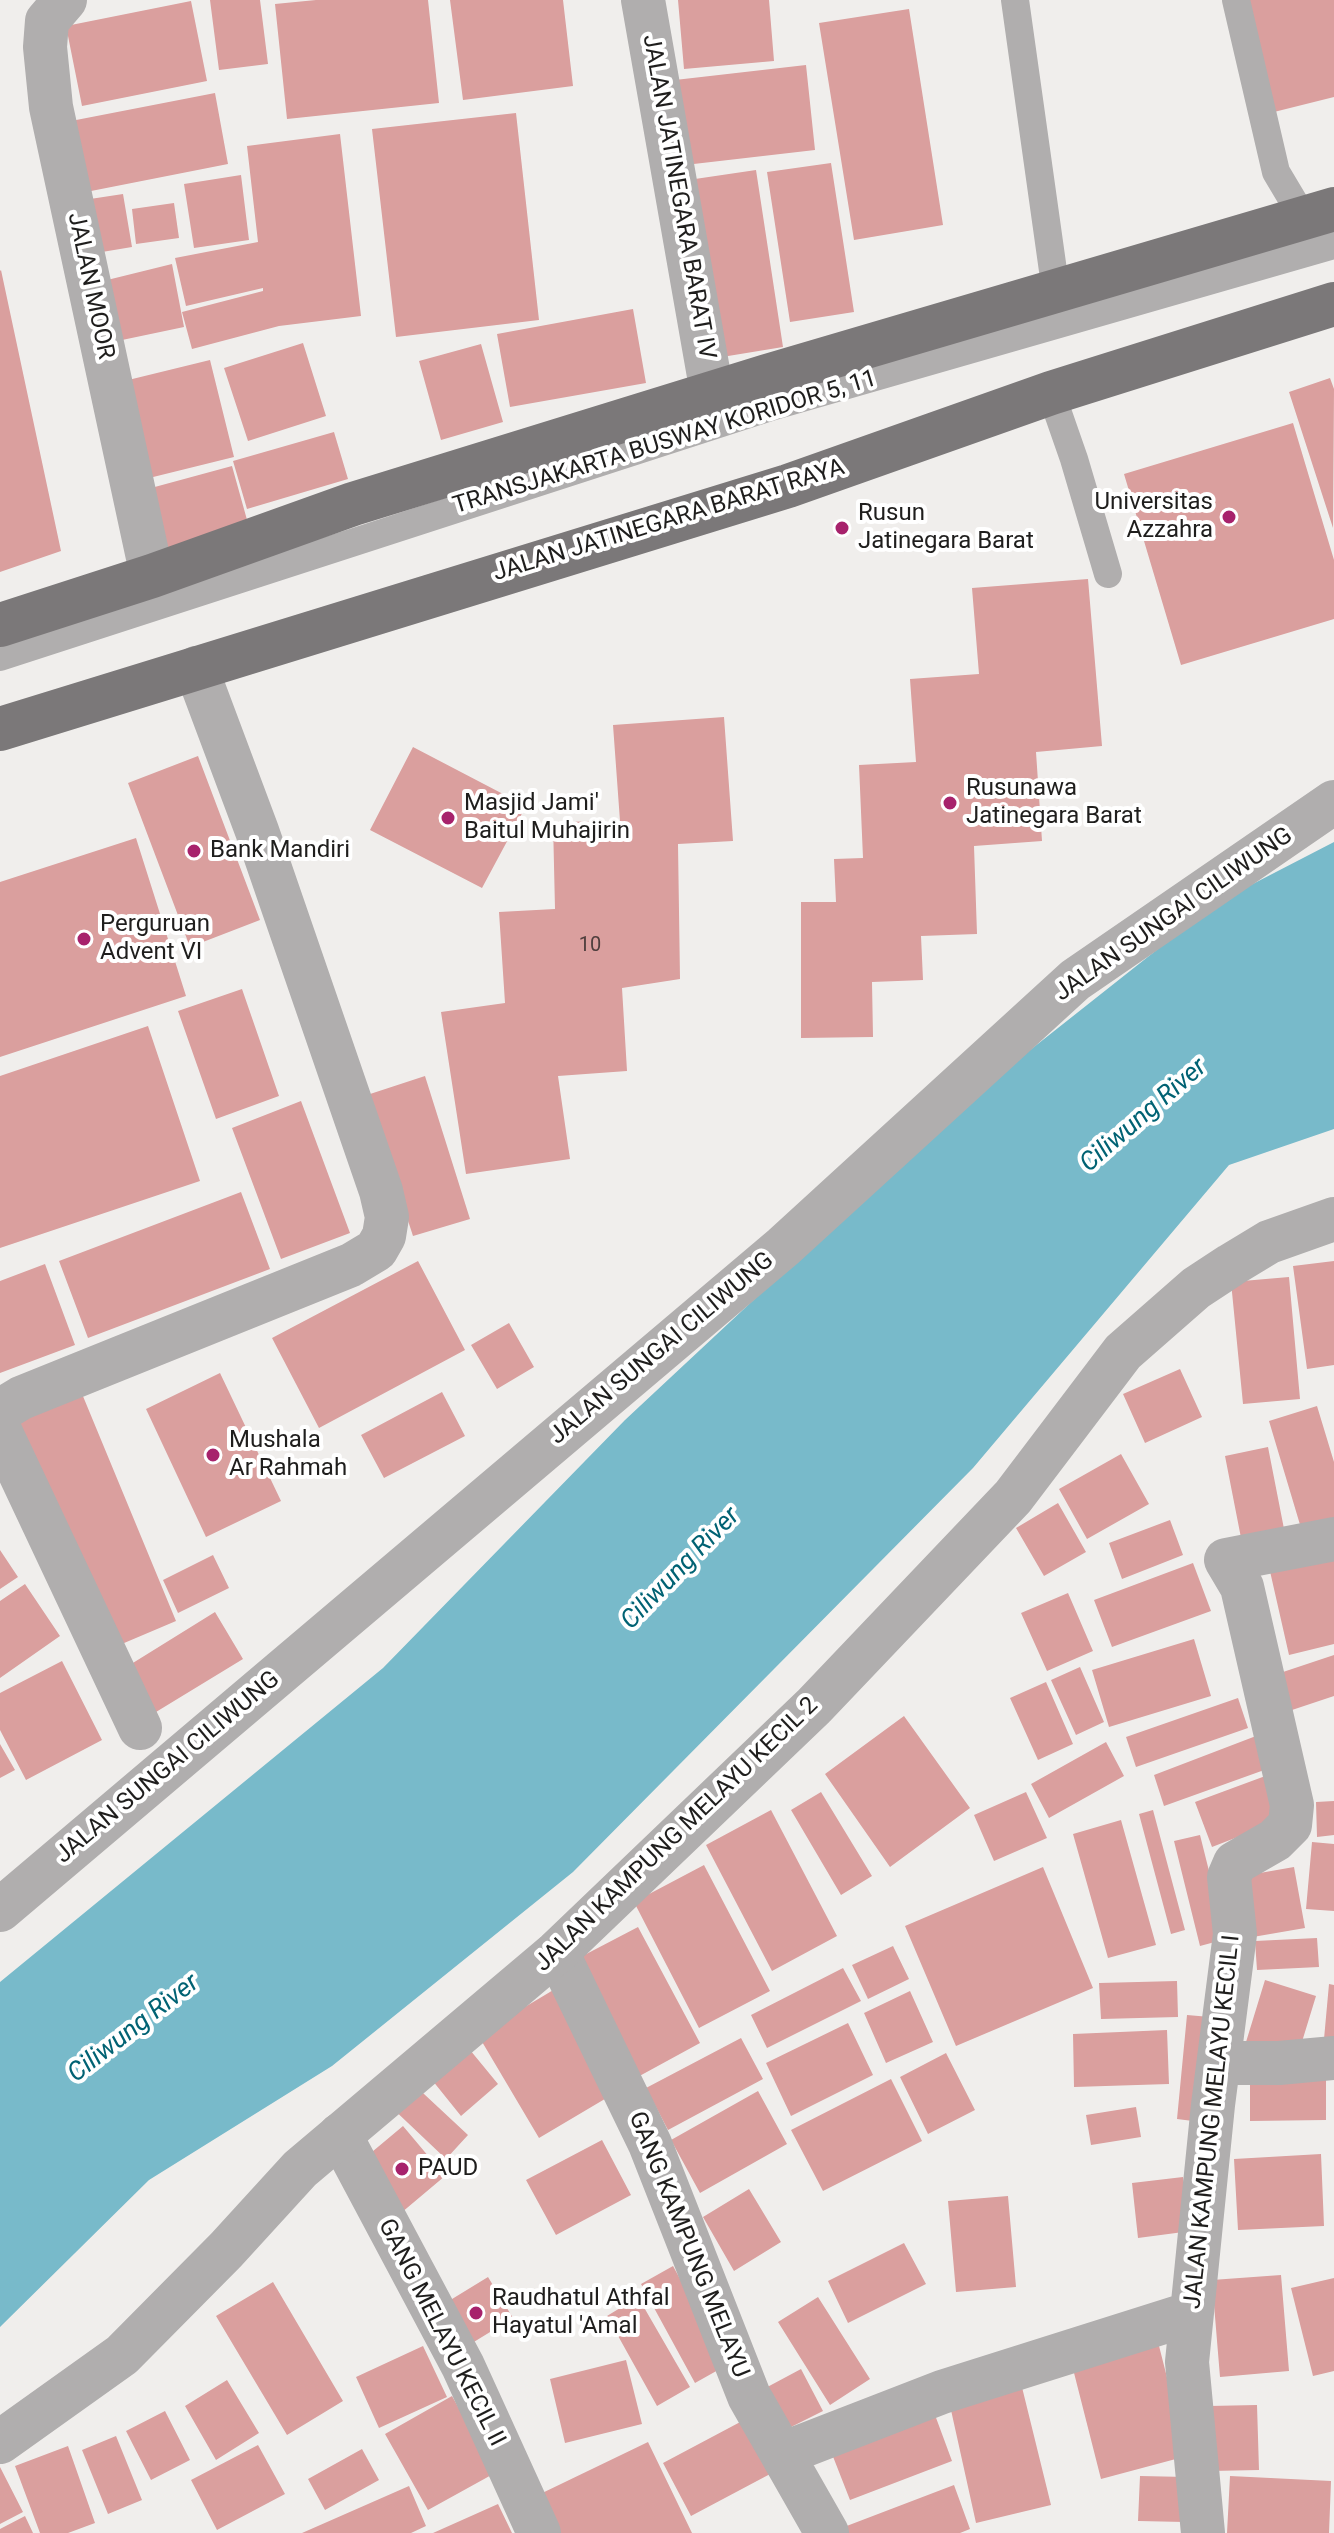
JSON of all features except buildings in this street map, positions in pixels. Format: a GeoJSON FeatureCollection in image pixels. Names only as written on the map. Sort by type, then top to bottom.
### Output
{"type":"FeatureCollection","features":[{"type":"Feature","properties":{"kind":"main road"},"geometry":{"type":"LineString","coordinates":[[0,625],[152,576],[353,504],[712,393],[1056,292],[1324,224]]}},
{"type":"Feature","properties":{"kind":"main road","name":"JALAN JATINEGARA BARAT RAYA"},"geometry":{"type":"LineString","coordinates":[[0,729],[788,486],[1051,393],[1334,304]]}},
{"type":"Feature","properties":{"kind":"street","name":"JALAN MOOR"},"geometry":{"type":"LineString","coordinates":[[65,0],[47,21],[45,47],[51,107],[152,576]]}},
{"type":"Feature","properties":{"kind":"street","name":"JALAN JATINEGARA BARAT IV"},"geometry":{"type":"LineString","coordinates":[[643,0],[712,393]]}},
{"type":"Feature","properties":{"kind":"street"},"geometry":{"type":"LineString","coordinates":[[140,1728],[1,1416],[21,1398],[351,1265],[376,1250],[384,1236],[387,1217],[381,1191],[257,831],[196,668]]}},
{"type":"Feature","properties":{"kind":"street","name":"JALAN SUNGAI CILIWUNG"},"geometry":{"type":"LineString","coordinates":[[0,1910],[783,1247],[1075,980],[1334,802]]}},
{"type":"Feature","properties":{"kind":"street","name":"JALAN KAMPUNG MELAYU KECIL 2"},"geometry":{"type":"LineString","coordinates":[[0,2442],[122,2355],[226,2250],[300,2169],[557,1952],[814,1706],[1013,1497],[1123,1352],[1196,1288],[1231,1265],[1269,1242],[1334,1219]]}},
{"type":"Feature","properties":{"kind":"street","name":"JALAN KAMPUNG MELAYU KECIL I"},"geometry":{"type":"LineString","coordinates":[[1203,2533],[1187,2362],[1235,1934],[1229,1877],[1235,1863],[1275,1840],[1290,1825],[1292,1805],[1242,1587],[1226,1560],[1334,1539]]}},
{"type":"Feature","properties":{"kind":"street","name":"GANG KAMPUNG MELAYU"},"geometry":{"type":"LineString","coordinates":[[557,1952],[650,2144],[749,2396],[827,2533]]}},
{"type":"Feature","properties":{"kind":"street"},"geometry":{"type":"LineString","coordinates":[[1219,2063],[1279,2063],[1334,2058]]}},
{"type":"Feature","properties":{"kind":"street","name":"GANG MELAYU KECIL II"},"geometry":{"type":"LineString","coordinates":[[340,2135],[463,2366],[539,2533]]}},
{"type":"Feature","properties":{"kind":"street"},"geometry":{"type":"LineString","coordinates":[[782,2454],[942,2392],[1192,2313]]}},
{"type":"Feature","properties":{"kind":"lane"},"geometry":{"type":"LineString","coordinates":[[1015,0],[1056,292]]}},
{"type":"Feature","properties":{"kind":"lane"},"geometry":{"type":"LineString","coordinates":[[1236,0],[1276,172],[1324,224]]}},
{"type":"Feature","properties":{"kind":"lane","name":"TRANSJAKARTA BUSWAY KORIDOR 5, 11"},"geometry":{"type":"LineString","coordinates":[[0,657],[1324,224]]}},
{"type":"Feature","properties":{"kind":"lane"},"geometry":{"type":"LineString","coordinates":[[1051,393],[1108,574]]}},
{"type":"Feature","properties":{"kind":"water","name":"Ciliwung River"},"geometry":{"type":"Polygon","coordinates":[[[1334,842],[1334,1129],[1229,1165],[973,1468],[573,1872],[332,2066],[149,2180],[0,2327],[0,1982],[383,1668],[625,1420],[972,1096],[1216,903],[1334,842]]]}},
{"type":"Feature","properties":{"kind":"place","name":"Universitas Azzahra"},"geometry":{"type":"Point","coordinates":[1229,517]}},
{"type":"Feature","properties":{"kind":"place","name":"Rusun Jatinegara Barat"},"geometry":{"type":"Point","coordinates":[842,528]}},
{"type":"Feature","properties":{"kind":"place","name":"Rusunawa Jatinegara Barat"},"geometry":{"type":"Point","coordinates":[950,803]}},
{"type":"Feature","properties":{"kind":"place","name":"Masjid Jami' Baitul Muhajirin"},"geometry":{"type":"Point","coordinates":[448,818]}},
{"type":"Feature","properties":{"kind":"place","name":"Bank Mandiri"},"geometry":{"type":"Point","coordinates":[194,851]}},
{"type":"Feature","properties":{"kind":"place","name":"Perguruan Advent VI"},"geometry":{"type":"Point","coordinates":[84,939]}},
{"type":"Feature","properties":{"kind":"place","name":"Mushala Ar Rahmah"},"geometry":{"type":"Point","coordinates":[213,1455]}},
{"type":"Feature","properties":{"kind":"place","name":"PAUD"},"geometry":{"type":"Point","coordinates":[402,2169]}},
{"type":"Feature","properties":{"kind":"place","name":"Raudhatul Athfal Hayatul 'Amal"},"geometry":{"type":"Point","coordinates":[476,2313]}}]}
